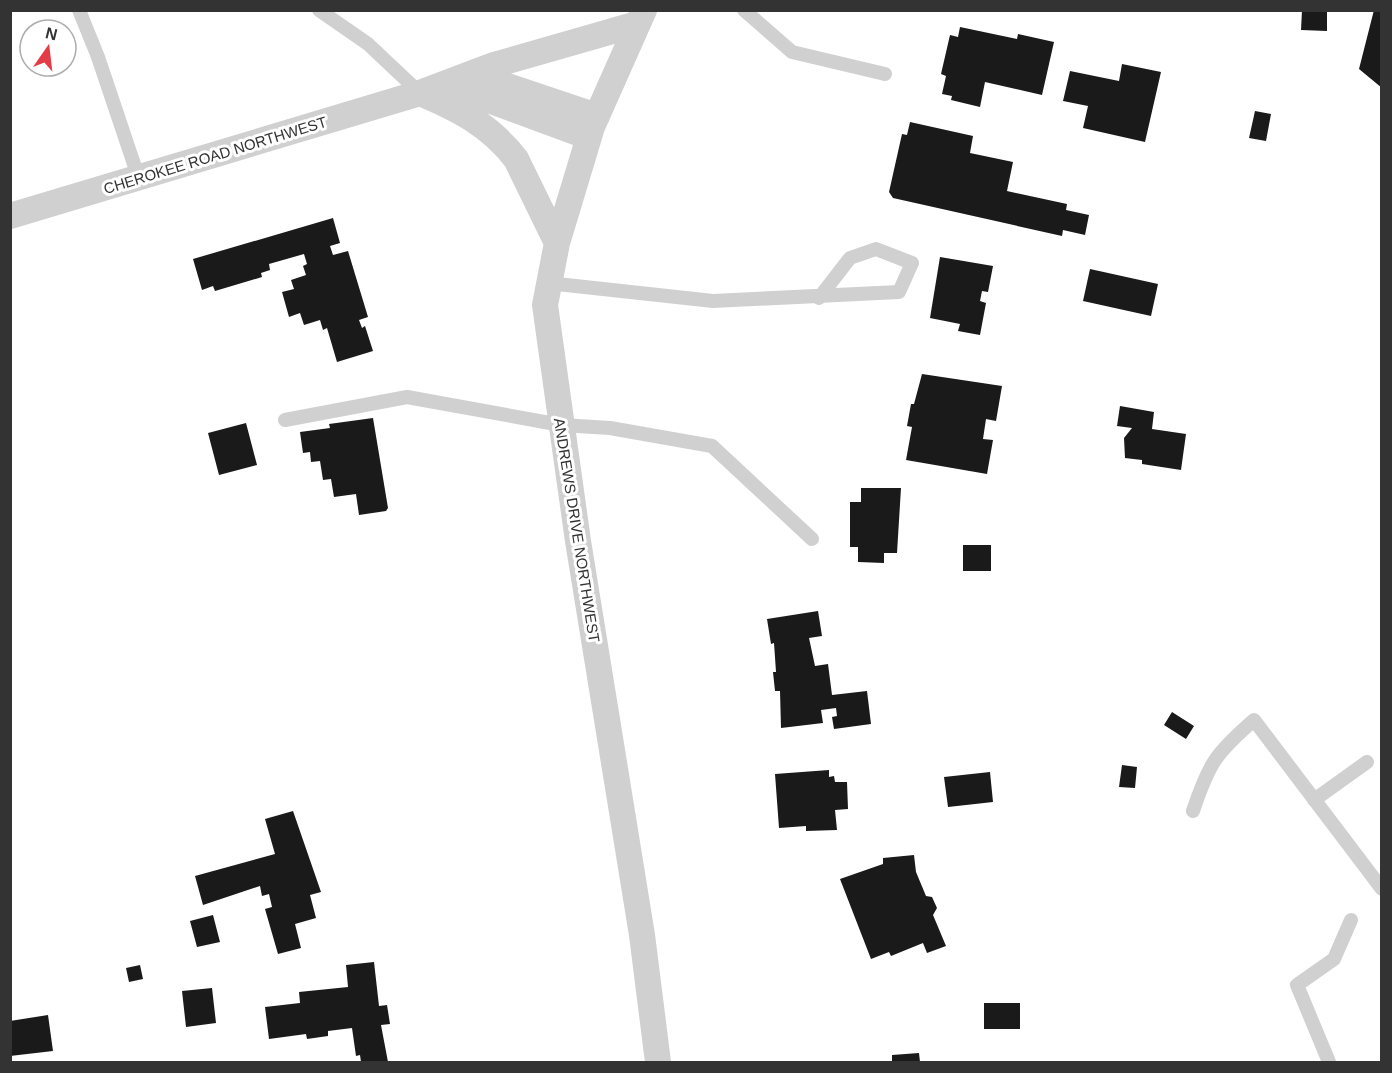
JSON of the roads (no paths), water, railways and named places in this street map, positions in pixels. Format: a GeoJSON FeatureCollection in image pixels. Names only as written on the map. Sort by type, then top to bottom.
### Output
{"type":"FeatureCollection","features":[{"type":"Feature","properties":{"kind":"street","name":"CHEROKEE ROAD NORTHWEST"},"geometry":{"type":"LineString","coordinates":[[10,216],[420,93],[640,17]]}},
{"type":"Feature","properties":{"kind":"street","name":"ANDREWS DRIVE NORTHWEST"},"geometry":{"type":"LineString","coordinates":[[640,17],[593,127],[557,243],[545,305],[561,424],[642,935],[658,1062]]}},
{"type":"Feature","properties":{"kind":"street"},"geometry":{"type":"LineString","coordinates":[[472,74],[593,127]]}},
{"type":"Feature","properties":{"kind":"street"},"geometry":{"type":"LineString","coordinates":[[445,84],[593,127]]}},
{"type":"Feature","properties":{"kind":"street"},"geometry":{"type":"LineString","coordinates":[[420,93],[475,118],[507,146],[525,175],[557,243]]}},
{"type":"Feature","properties":{"kind":"lane"},"geometry":{"type":"LineString","coordinates":[[79,10],[98,57],[139,179]]}},
{"type":"Feature","properties":{"kind":"lane"},"geometry":{"type":"LineString","coordinates":[[319,10],[368,44],[420,93]]}},
{"type":"Feature","properties":{"kind":"lane"},"geometry":{"type":"LineString","coordinates":[[744,10],[792,52],[885,74]]}},
{"type":"Feature","properties":{"kind":"lane"},"geometry":{"type":"LineString","coordinates":[[548,283],[713,302],[819,298],[899,292],[912,263],[876,249],[850,258],[819,298]]}},
{"type":"Feature","properties":{"kind":"lane"},"geometry":{"type":"LineString","coordinates":[[285,420],[407,397],[561,424],[610,428],[712,446],[812,538]]}},
{"type":"Feature","properties":{"kind":"lane"},"geometry":{"type":"LineString","coordinates":[[1192,811],[1204,776],[1220,750],[1254,720],[1382,889]]}},
{"type":"Feature","properties":{"kind":"lane"},"geometry":{"type":"LineString","coordinates":[[1314,800],[1367,762]]}},
{"type":"Feature","properties":{"kind":"lane"},"geometry":{"type":"LineString","coordinates":[[1329,1062],[1297,985],[1334,959],[1351,920]]}}]}
